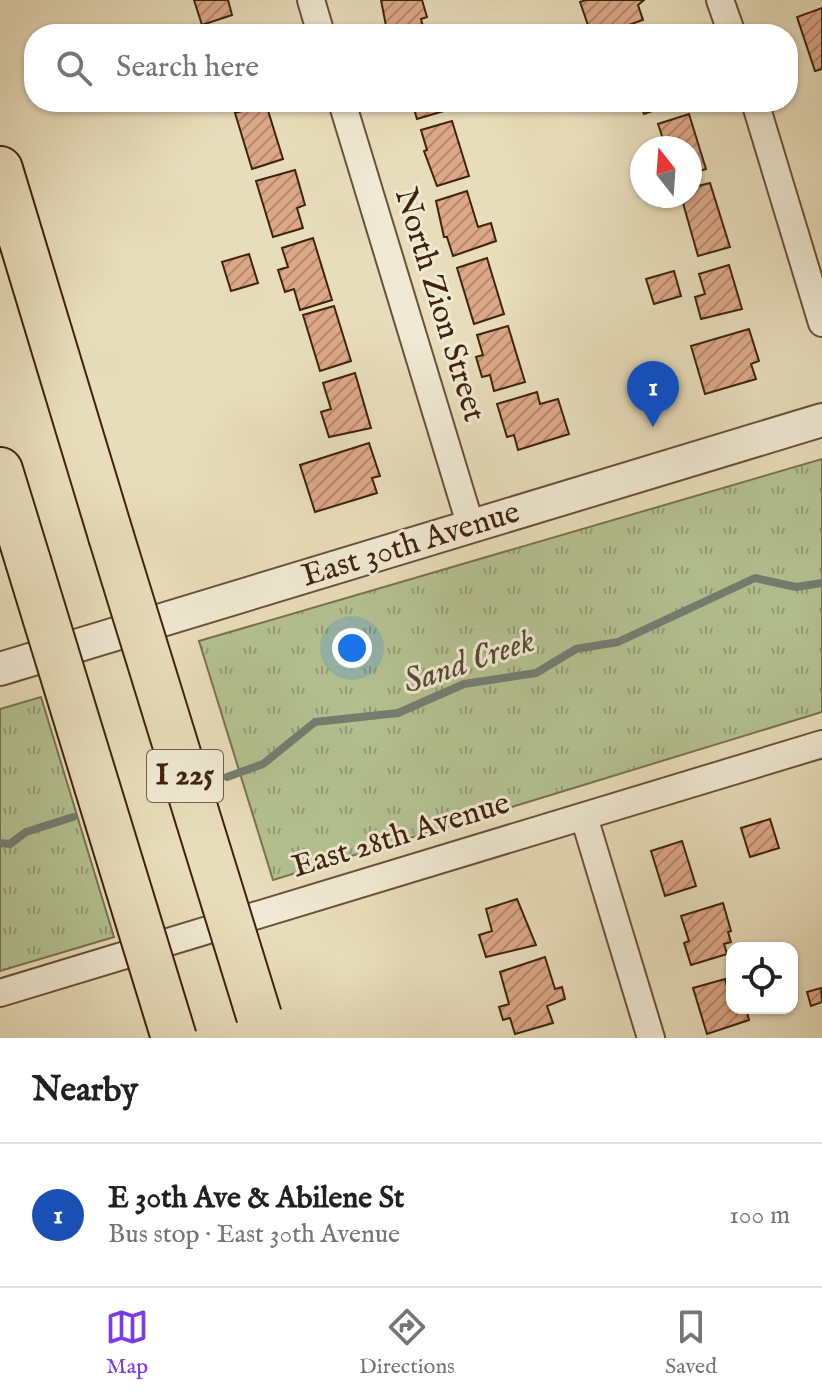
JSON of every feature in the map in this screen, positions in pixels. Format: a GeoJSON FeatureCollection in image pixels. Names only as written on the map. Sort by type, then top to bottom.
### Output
{"type":"FeatureCollection","features":[{"type":"Feature","properties":{"kind":"highway","name":"I 225"},"geometry":{"type":"LineString","coordinates":[[0,169],[262,1027]]}},
{"type":"Feature","properties":{"kind":"highway","name":"I 225"},"geometry":{"type":"LineString","coordinates":[[0,470],[174,1038]]}},
{"type":"Feature","properties":{"kind":"street"},"geometry":{"type":"LineString","coordinates":[[311,0],[318,24]]}},
{"type":"Feature","properties":{"kind":"street"},"geometry":{"type":"LineString","coordinates":[[720,0],[728,24]]}},
{"type":"Feature","properties":{"kind":"street","name":"North Zion Street"},"geometry":{"type":"LineString","coordinates":[[345,112],[471,527]]}},
{"type":"Feature","properties":{"kind":"street"},"geometry":{"type":"LineString","coordinates":[[758,112],[822,323]]}},
{"type":"Feature","properties":{"kind":"street","name":"East 30th Avenue"},"geometry":{"type":"LineString","coordinates":[[0,669],[822,420]]}},
{"type":"Feature","properties":{"kind":"street","name":"East 28th Avenue"},"geometry":{"type":"LineString","coordinates":[[0,993],[822,744]]}},
{"type":"Feature","properties":{"kind":"street"},"geometry":{"type":"LineString","coordinates":[[584,817],[651,1038]]}},
{"type":"Feature","properties":{"kind":"green space"},"geometry":{"type":"Polygon","coordinates":[[[822,459],[822,712],[273,880],[199,641],[822,459]]]}},
{"type":"Feature","properties":{"kind":"green space"},"geometry":{"type":"Polygon","coordinates":[[[41,697],[114,937],[0,971],[0,709],[41,697]]]}},
{"type":"Feature","properties":{"kind":"building"},"geometry":{"type":"Polygon","coordinates":[[[194,0],[228,0],[232,15],[202,24],[194,0]]]}},
{"type":"Feature","properties":{"kind":"building"},"geometry":{"type":"Polygon","coordinates":[[[381,0],[422,0],[427,17],[421,19],[422,24],[386,24],[381,0]]]}},
{"type":"Feature","properties":{"kind":"building"},"geometry":{"type":"Polygon","coordinates":[[[644,0],[638,5],[643,20],[632,24],[588,24],[580,2],[644,0]]]}},
{"type":"Feature","properties":{"kind":"building"},"geometry":{"type":"Polygon","coordinates":[[[822,8],[822,69],[815,71],[797,17],[822,8]]]}},
{"type":"Feature","properties":{"kind":"building"},"geometry":{"type":"Polygon","coordinates":[[[268,112],[283,159],[252,169],[235,113],[268,112]]]}},
{"type":"Feature","properties":{"kind":"building"},"geometry":{"type":"Polygon","coordinates":[[[415,112],[440,112],[417,119],[415,112]]]}},
{"type":"Feature","properties":{"kind":"building"},"geometry":{"type":"Polygon","coordinates":[[[689,114],[696,136],[662,136],[658,124],[689,114]]]}},
{"type":"Feature","properties":{"kind":"building"},"geometry":{"type":"Polygon","coordinates":[[[452,121],[469,176],[437,186],[424,151],[427,150],[421,130],[452,121]]]}},
{"type":"Feature","properties":{"kind":"building"},"geometry":{"type":"Polygon","coordinates":[[[295,170],[305,205],[297,208],[303,228],[273,237],[256,181],[295,170]]]}},
{"type":"Feature","properties":{"kind":"building"},"geometry":{"type":"Polygon","coordinates":[[[710,183],[730,247],[698,256],[684,208],[702,208],[702,185],[710,183]]]}},
{"type":"Feature","properties":{"kind":"building"},"geometry":{"type":"Polygon","coordinates":[[[467,191],[478,227],[491,223],[496,241],[453,256],[447,237],[444,237],[436,201],[467,191]]]}},
{"type":"Feature","properties":{"kind":"building"},"geometry":{"type":"Polygon","coordinates":[[[313,238],[332,300],[300,310],[294,289],[285,292],[278,270],[288,267],[282,248],[313,238]]]}},
{"type":"Feature","properties":{"kind":"building"},"geometry":{"type":"Polygon","coordinates":[[[249,254],[258,283],[231,291],[222,262],[249,254]]]}},
{"type":"Feature","properties":{"kind":"building"},"geometry":{"type":"Polygon","coordinates":[[[487,258],[504,314],[474,324],[457,268],[487,258]]]}},
{"type":"Feature","properties":{"kind":"building"},"geometry":{"type":"Polygon","coordinates":[[[729,265],[742,309],[701,319],[695,297],[705,294],[699,274],[729,265]]]}},
{"type":"Feature","properties":{"kind":"building"},"geometry":{"type":"Polygon","coordinates":[[[674,271],[681,296],[654,304],[646,279],[674,271]]]}},
{"type":"Feature","properties":{"kind":"building"},"geometry":{"type":"Polygon","coordinates":[[[334,306],[351,361],[320,371],[303,315],[334,306]]]}},
{"type":"Feature","properties":{"kind":"building"},"geometry":{"type":"Polygon","coordinates":[[[508,326],[525,382],[494,391],[490,375],[482,377],[476,357],[483,355],[477,335],[508,326]]]}},
{"type":"Feature","properties":{"kind":"building"},"geometry":{"type":"Polygon","coordinates":[[[749,329],[759,361],[751,364],[756,379],[705,394],[691,346],[749,329]]]}},
{"type":"Feature","properties":{"kind":"building"},"geometry":{"type":"Polygon","coordinates":[[[355,373],[371,428],[329,437],[321,412],[331,409],[323,383],[355,373]]]}},
{"type":"Feature","properties":{"kind":"building"},"geometry":{"type":"Polygon","coordinates":[[[537,392],[540,404],[558,399],[569,434],[518,450],[514,435],[507,437],[497,404],[537,392]]]}},
{"type":"Feature","properties":{"kind":"building"},"geometry":{"type":"Polygon","coordinates":[[[369,443],[380,476],[372,478],[377,493],[315,512],[300,465],[369,443]]]}},
{"type":"Feature","properties":{"kind":"building"},"geometry":{"type":"Polygon","coordinates":[[[770,819],[779,848],[750,857],[741,828],[770,819]]]}},
{"type":"Feature","properties":{"kind":"building"},"geometry":{"type":"Polygon","coordinates":[[[682,841],[696,886],[665,896],[651,851],[682,841]]]}},
{"type":"Feature","properties":{"kind":"building"},"geometry":{"type":"Polygon","coordinates":[[[517,899],[536,945],[486,957],[479,935],[492,931],[486,909],[517,899]]]}},
{"type":"Feature","properties":{"kind":"building"},"geometry":{"type":"Polygon","coordinates":[[[723,903],[731,931],[728,932],[731,942],[724,944],[726,954],[691,965],[684,943],[689,941],[681,916],[723,903]]]}},
{"type":"Feature","properties":{"kind":"building"},"geometry":{"type":"Polygon","coordinates":[[[545,957],[555,989],[562,987],[565,999],[547,1006],[553,1023],[515,1034],[510,1018],[503,1020],[499,1007],[509,1004],[500,972],[545,957]]]}},
{"type":"Feature","properties":{"kind":"building"},"geometry":{"type":"Polygon","coordinates":[[[725,979],[726,1014],[748,1014],[749,1020],[707,1034],[693,988],[725,979]]]}},
{"type":"Feature","properties":{"kind":"building"},"geometry":{"type":"Polygon","coordinates":[[[821,988],[822,1002],[811,1006],[807,992],[821,988]]]}},
{"type":"Feature","properties":{"kind":"waterway","name":"Sand Creek"},"geometry":{"type":"LineString","coordinates":[[227,777],[263,764],[315,722],[398,713],[464,684],[536,673],[576,649],[618,642],[755,578],[796,587],[822,583]]}},
{"type":"Feature","properties":{"kind":"waterway","name":"Sand Creek"},"geometry":{"type":"LineString","coordinates":[[0,843],[10,844],[26,832],[73,817]]}},
{"type":"Feature","properties":{"kind":"place","name":"E 30th Ave & Abilene St"},"geometry":{"type":"Point","coordinates":[653,427]}}]}
